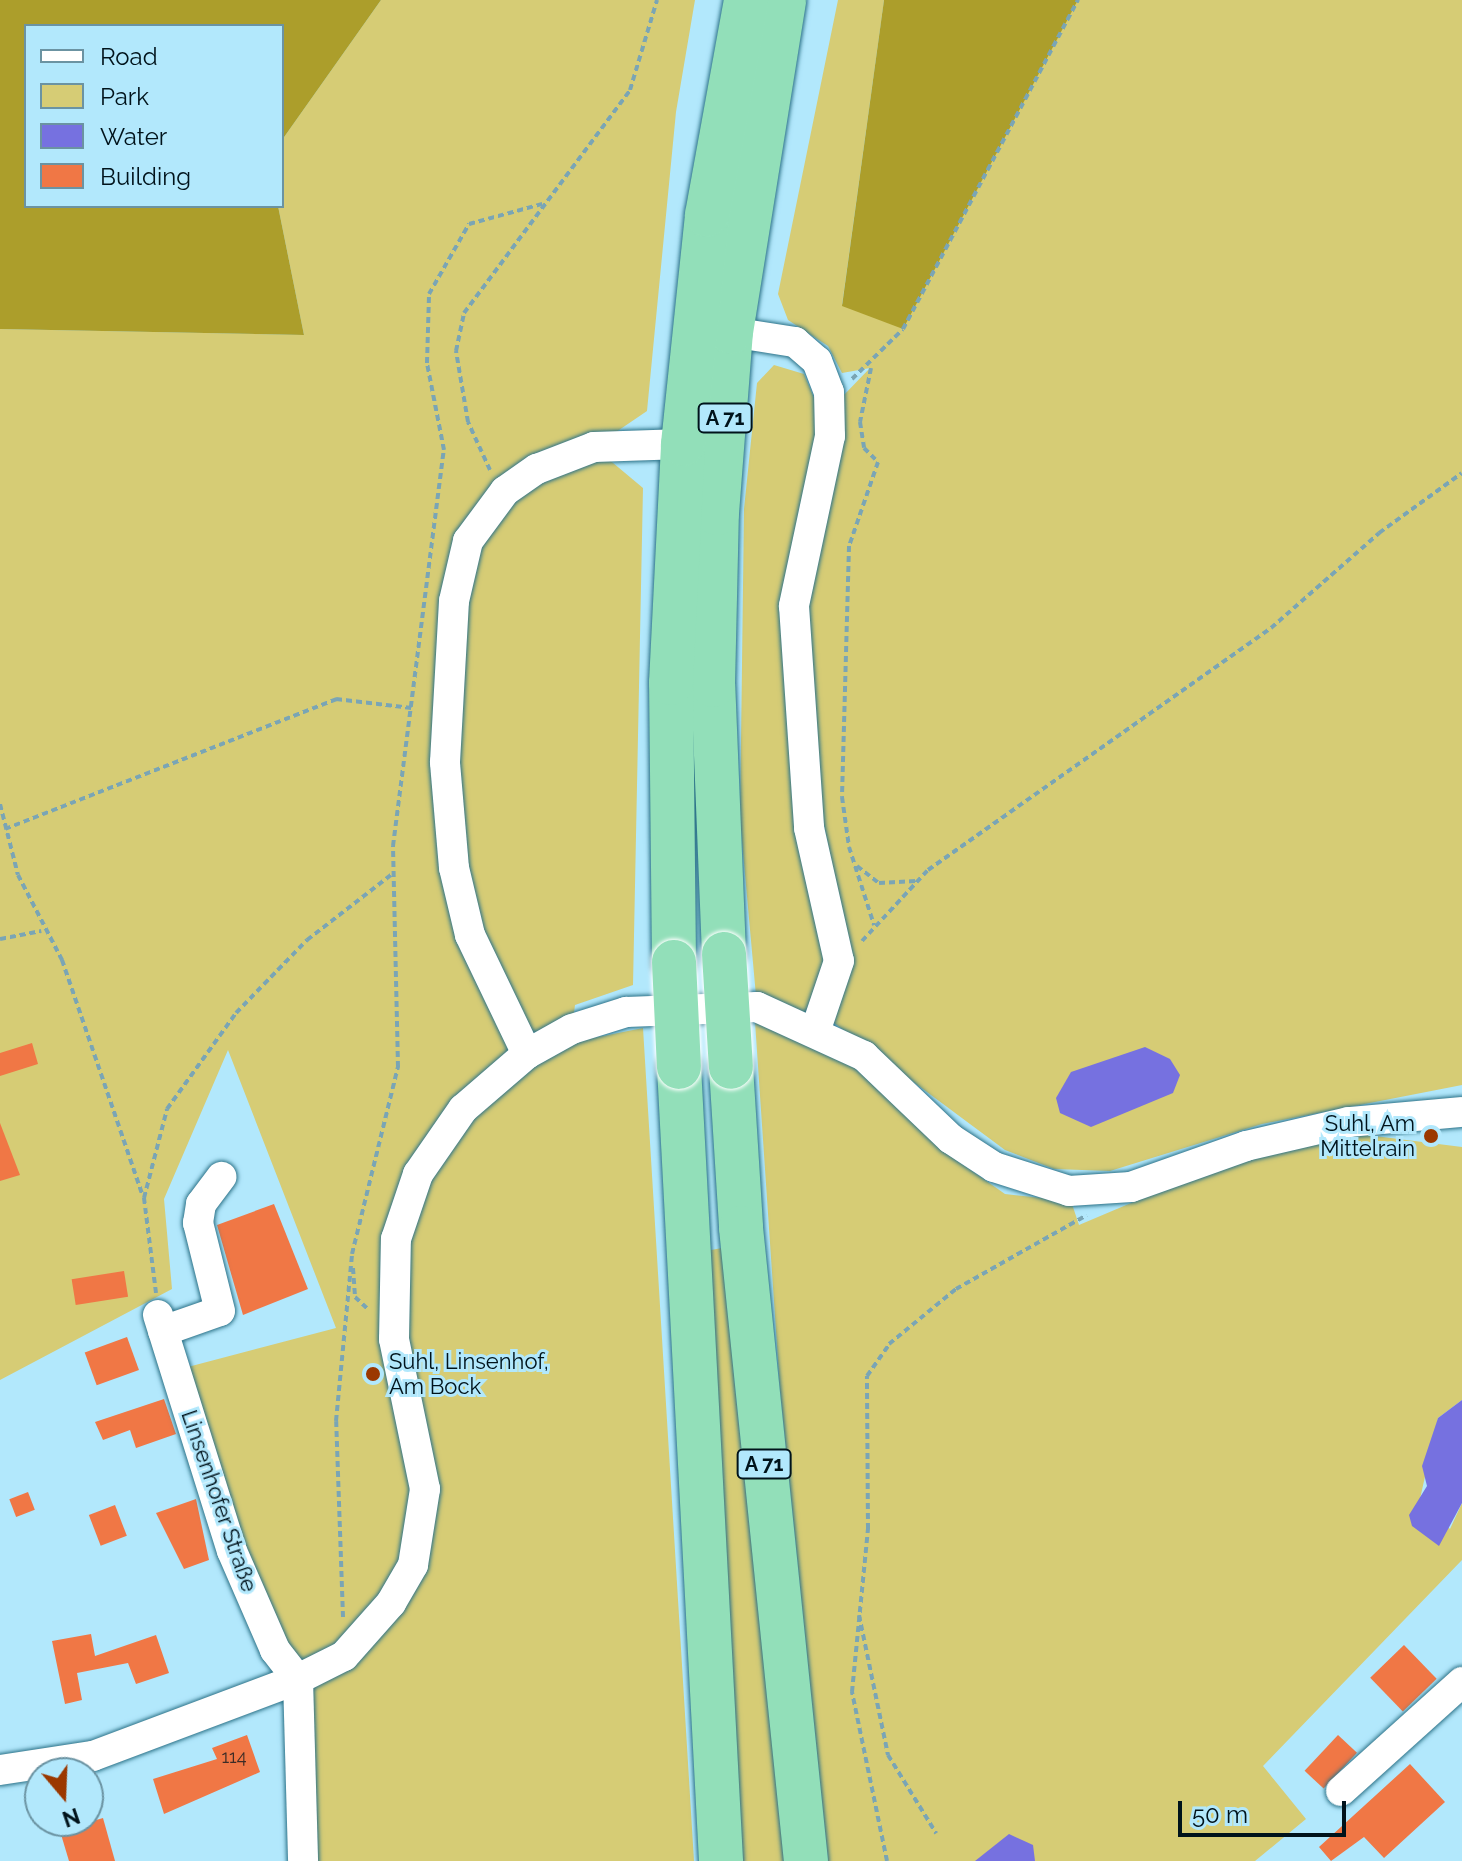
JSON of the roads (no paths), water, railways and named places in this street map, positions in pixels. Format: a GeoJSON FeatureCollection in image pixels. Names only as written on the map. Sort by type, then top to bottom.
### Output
{"type":"FeatureCollection","features":[{"type":"Feature","properties":{"kind":"highway","name":"A 71"},"geometry":{"type":"LineString","coordinates":[[721,1861],[674,962],[671,683],[683,444],[707,215],[746,0]]}},
{"type":"Feature","properties":{"kind":"highway","name":"A 71"},"geometry":{"type":"LineString","coordinates":[[784,0],[731,332],[713,685],[731,1067],[806,1861]]}},
{"type":"Feature","properties":{"kind":"street"},"geometry":{"type":"LineString","coordinates":[[731,332],[795,342],[817,361],[829,392],[830,436],[794,606],[809,828],[839,961],[816,1029]]}},
{"type":"Feature","properties":{"kind":"street"},"geometry":{"type":"LineString","coordinates":[[527,1054],[470,935],[454,868],[445,762],[454,601],[468,541],[505,491],[537,469],[594,447],[683,444]]}},
{"type":"Feature","properties":{"kind":"street"},"geometry":{"type":"LineString","coordinates":[[0,1770],[93,1756],[298,1679],[344,1656],[391,1603],[413,1565],[423,1524],[425,1489],[392,1309],[396,1239],[418,1174],[463,1109],[527,1054],[626,1012],[757,1007],[816,1029],[864,1056],[951,1139],[994,1167],[1034,1185],[1105,1191],[1349,1122],[1462,1112]]}},
{"type":"Feature","properties":{"kind":"street","name":"Linsenhofer Straße"},"geometry":{"type":"LineString","coordinates":[[221,1177],[201,1204],[198,1223],[220,1311],[161,1323],[232,1551],[275,1650],[298,1679]]}},
{"type":"Feature","properties":{"kind":"street"},"geometry":{"type":"LineString","coordinates":[[298,1679],[298,1859]]}},
{"type":"Feature","properties":{"kind":"street"},"geometry":{"type":"LineString","coordinates":[[1341,1791],[1462,1682]]}},
{"type":"Feature","properties":{"kind":"water"},"geometry":{"type":"Polygon","coordinates":[[[1145,1047],[1170,1059],[1180,1075],[1173,1093],[1091,1127],[1060,1113],[1056,1098],[1071,1072],[1145,1047]]]}},
{"type":"Feature","properties":{"kind":"water"},"geometry":{"type":"Polygon","coordinates":[[[1462,1400],[1462,1503],[1439,1546],[1412,1526],[1409,1515],[1427,1486],[1422,1466],[1438,1418],[1462,1400]]]}},
{"type":"Feature","properties":{"kind":"water"},"geometry":{"type":"Polygon","coordinates":[[[1009,1834],[1033,1845],[1035,1861],[975,1861],[1009,1834]]]}},
{"type":"Feature","properties":{"kind":"place","name":"Suhl, Am Mittelrain"},"geometry":{"type":"Point","coordinates":[1431,1136]}},
{"type":"Feature","properties":{"kind":"place","name":"Suhl, Linsenhof, Am Bock"},"geometry":{"type":"Point","coordinates":[373,1374]}}]}
